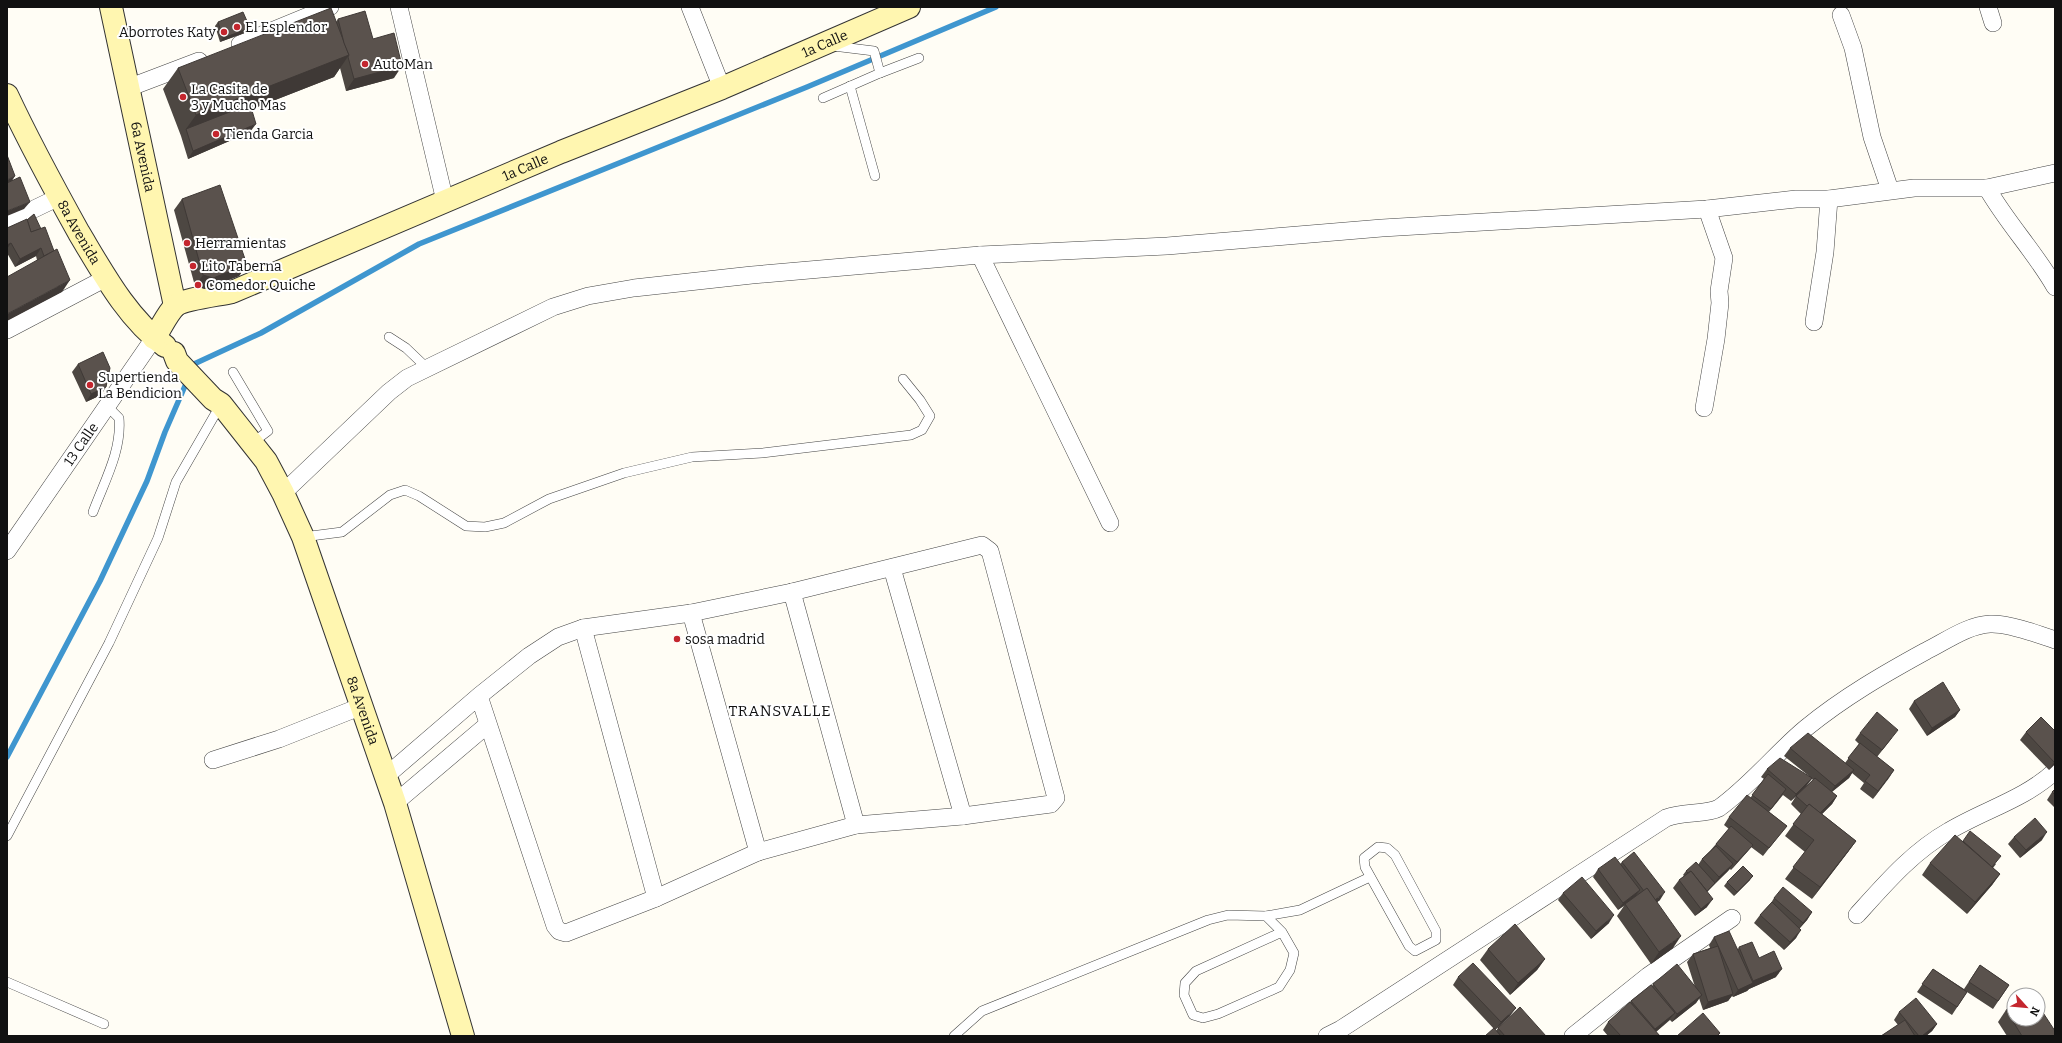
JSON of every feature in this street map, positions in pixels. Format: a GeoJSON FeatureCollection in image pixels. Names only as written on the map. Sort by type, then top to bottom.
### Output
{"type":"FeatureCollection","features":[{"type":"Feature","properties":{"kind":"street","name":"6a Avenida"},"geometry":{"type":"LineString","coordinates":[[112,7],[135,86],[181,303]]}},
{"type":"Feature","properties":{"kind":"street","name":"6a Avenida"},"geometry":{"type":"LineString","coordinates":[[125,7],[135,86]]}},
{"type":"Feature","properties":{"kind":"street"},"geometry":{"type":"LineString","coordinates":[[135,86],[330,7]]}},
{"type":"Feature","properties":{"kind":"street"},"geometry":{"type":"LineString","coordinates":[[399,7],[445,201]]}},
{"type":"Feature","properties":{"kind":"street"},"geometry":{"type":"LineString","coordinates":[[690,7],[722,88]]}},
{"type":"Feature","properties":{"kind":"street","name":"1a Calle"},"geometry":{"type":"LineString","coordinates":[[181,303],[232,292],[561,152],[722,88],[909,7]]}},
{"type":"Feature","properties":{"kind":"street"},"geometry":{"type":"LineString","coordinates":[[1988,7],[1993,24]]}},
{"type":"Feature","properties":{"kind":"street"},"geometry":{"type":"LineString","coordinates":[[1841,15],[1853,48],[1872,137],[1890,190]]}},
{"type":"Feature","properties":{"kind":"street","name":"8a Avenida"},"geometry":{"type":"LineString","coordinates":[[7,95],[59,197],[106,278],[142,326],[154,338],[178,357],[216,398],[266,461],[283,493],[303,537],[395,803],[463,1036]]}},
{"type":"Feature","properties":{"kind":"street"},"geometry":{"type":"LineString","coordinates":[[283,493],[389,392],[408,378],[553,307],[611,291],[752,275],[980,255],[1168,246],[1382,228],[1707,209],[1796,199],[1829,199],[1890,190],[1987,188],[2055,173]]}},
{"type":"Feature","properties":{"kind":"street"},"geometry":{"type":"LineString","coordinates":[[1987,188],[1998,208],[2054,285]]}},
{"type":"Feature","properties":{"kind":"street"},"geometry":{"type":"LineString","coordinates":[[7,222],[59,197]]}},
{"type":"Feature","properties":{"kind":"street"},"geometry":{"type":"LineString","coordinates":[[1814,322],[1825,252],[1829,199]]}},
{"type":"Feature","properties":{"kind":"street"},"geometry":{"type":"LineString","coordinates":[[1704,408],[1716,339],[1720,303],[1718,291],[1724,258],[1707,209]]}},
{"type":"Feature","properties":{"kind":"street"},"geometry":{"type":"LineString","coordinates":[[980,255],[1110,523]]}},
{"type":"Feature","properties":{"kind":"street"},"geometry":{"type":"LineString","coordinates":[[7,330],[106,278]]}},
{"type":"Feature","properties":{"kind":"street"},"geometry":{"type":"LineString","coordinates":[[154,338],[181,303]]}},
{"type":"Feature","properties":{"kind":"street","name":"13 Calle"},"geometry":{"type":"LineString","coordinates":[[7,551],[154,338]]}},
{"type":"Feature","properties":{"kind":"street"},"geometry":{"type":"LineString","coordinates":[[386,776],[479,696],[529,656],[558,637],[583,628],[691,613],[792,592],[982,545],[990,551],[1056,798],[1051,804],[963,816],[856,825],[758,852],[656,898],[566,933],[559,930],[555,926],[487,725],[479,696]]}},
{"type":"Feature","properties":{"kind":"street"},"geometry":{"type":"LineString","coordinates":[[892,568],[963,816]]}},
{"type":"Feature","properties":{"kind":"street"},"geometry":{"type":"LineString","coordinates":[[792,592],[856,825]]}},
{"type":"Feature","properties":{"kind":"street"},"geometry":{"type":"LineString","coordinates":[[691,613],[758,852]]}},
{"type":"Feature","properties":{"kind":"street"},"geometry":{"type":"LineString","coordinates":[[1337,1034],[1666,818],[1680,814],[1714,810],[1719,808],[1780,761],[1805,728],[1867,683],[1950,638],[1980,625],[2003,625],[2055,640]]}},
{"type":"Feature","properties":{"kind":"street"},"geometry":{"type":"LineString","coordinates":[[583,628],[656,898]]}},
{"type":"Feature","properties":{"kind":"street"},"geometry":{"type":"LineString","coordinates":[[213,760],[279,739],[362,706]]}},
{"type":"Feature","properties":{"kind":"street"},"geometry":{"type":"LineString","coordinates":[[395,803],[487,725]]}},
{"type":"Feature","properties":{"kind":"street"},"geometry":{"type":"LineString","coordinates":[[1857,915],[1895,874],[1934,840],[1950,830],[2030,789],[2055,771]]}},
{"type":"Feature","properties":{"kind":"street"},"geometry":{"type":"LineString","coordinates":[[1573,1036],[1648,976],[1732,918]]}},
{"type":"Feature","properties":{"kind":"lane"},"geometry":{"type":"LineString","coordinates":[[820,45],[869,49],[874,51],[879,69]]}},
{"type":"Feature","properties":{"kind":"lane"},"geometry":{"type":"LineString","coordinates":[[823,98],[850,86],[879,69],[919,58]]}},
{"type":"Feature","properties":{"kind":"lane"},"geometry":{"type":"LineString","coordinates":[[850,86],[875,176]]}},
{"type":"Feature","properties":{"kind":"lane"},"geometry":{"type":"LineString","coordinates":[[389,337],[406,348],[427,368]]}},
{"type":"Feature","properties":{"kind":"lane"},"geometry":{"type":"LineString","coordinates":[[233,372],[268,431],[252,443]]}},
{"type":"Feature","properties":{"kind":"lane"},"geometry":{"type":"LineString","coordinates":[[303,537],[342,532],[390,495],[405,490],[419,496],[466,526],[485,527],[504,523],[549,499],[624,473],[692,457],[762,453],[911,435],[922,430],[930,416],[920,400],[903,379]]}},
{"type":"Feature","properties":{"kind":"lane"},"geometry":{"type":"LineString","coordinates":[[7,836],[110,643],[158,538],[176,482],[216,398]]}},
{"type":"Feature","properties":{"kind":"lane"},"geometry":{"type":"LineString","coordinates":[[93,512],[116,452],[120,432],[119,418],[108,406]]}},
{"type":"Feature","properties":{"kind":"lane"},"geometry":{"type":"LineString","coordinates":[[1378,847],[1387,848],[1395,855],[1436,932],[1436,940],[1416,951],[1409,946],[1370,877],[1365,867],[1364,858],[1378,847]]}},
{"type":"Feature","properties":{"kind":"lane"},"geometry":{"type":"LineString","coordinates":[[954,1036],[982,1011],[1208,920],[1228,915],[1266,916],[1300,910],[1370,877]]}},
{"type":"Feature","properties":{"kind":"lane"},"geometry":{"type":"LineString","coordinates":[[1266,916],[1282,932],[1294,953],[1290,970],[1279,987],[1218,1014],[1203,1018],[1193,1015],[1184,994],[1185,982],[1196,971],[1282,932]]}},
{"type":"Feature","properties":{"kind":"lane"},"geometry":{"type":"LineString","coordinates":[[7,982],[104,1024]]}},
{"type":"Feature","properties":{"kind":"building"},"geometry":{"type":"Polygon","coordinates":[[[331,8],[349,55],[196,115],[178,68],[331,8]]]}},
{"type":"Feature","properties":{"kind":"building"},"geometry":{"type":"Polygon","coordinates":[[[365,11],[373,39],[394,33],[402,66],[354,79],[348,57],[349,55],[344,43],[338,19],[365,11]]]}},
{"type":"Feature","properties":{"kind":"building"},"geometry":{"type":"Polygon","coordinates":[[[243,12],[250,28],[223,38],[218,22],[243,12]]]}},
{"type":"Feature","properties":{"kind":"building","name":"Tienda Garcia"},"geometry":{"type":"Polygon","coordinates":[[[250,104],[256,124],[193,151],[186,129],[250,104]]]}},
{"type":"Feature","properties":{"kind":"building"},"geometry":{"type":"Polygon","coordinates":[[[7,155],[15,176],[7,180],[7,155]]]}},
{"type":"Feature","properties":{"kind":"building"},"geometry":{"type":"Polygon","coordinates":[[[20,177],[30,202],[7,211],[7,183],[20,177]]]}},
{"type":"Feature","properties":{"kind":"building"},"geometry":{"type":"Polygon","coordinates":[[[220,185],[247,265],[213,278],[203,275],[182,199],[220,185]]]}},
{"type":"Feature","properties":{"kind":"building"},"geometry":{"type":"Polygon","coordinates":[[[34,214],[41,229],[31,232],[27,220],[34,214]]]}},
{"type":"Feature","properties":{"kind":"building"},"geometry":{"type":"Polygon","coordinates":[[[27,219],[31,232],[45,227],[54,251],[44,256],[41,248],[20,259],[11,243],[7,245],[7,228],[27,219]]]}},
{"type":"Feature","properties":{"kind":"building"},"geometry":{"type":"Polygon","coordinates":[[[57,249],[70,280],[7,314],[7,277],[57,249]]]}},
{"type":"Feature","properties":{"kind":"building","name":"Supertienda La Bendicion"},"geometry":{"type":"Polygon","coordinates":[[[103,352],[110,368],[106,387],[91,394],[78,364],[103,352]]]}},
{"type":"Feature","properties":{"kind":"building"},"geometry":{"type":"Polygon","coordinates":[[[1943,682],[1960,710],[1932,728],[1914,701],[1943,682]]]}},
{"type":"Feature","properties":{"kind":"building"},"geometry":{"type":"Polygon","coordinates":[[[1877,712],[1898,730],[1882,750],[1860,733],[1877,712]]]}},
{"type":"Feature","properties":{"kind":"building"},"geometry":{"type":"Polygon","coordinates":[[[2041,717],[2055,731],[2054,762],[2026,732],[2041,717]]]}},
{"type":"Feature","properties":{"kind":"building"},"geometry":{"type":"Polygon","coordinates":[[[1808,733],[1854,770],[1835,786],[1790,748],[1808,733]]]}},
{"type":"Feature","properties":{"kind":"building"},"geometry":{"type":"Polygon","coordinates":[[[1860,743],[1894,770],[1878,791],[1865,781],[1870,775],[1848,758],[1860,743]]]}},
{"type":"Feature","properties":{"kind":"building"},"geometry":{"type":"Polygon","coordinates":[[[1780,758],[1812,778],[1796,794],[1767,769],[1780,758]]]}},
{"type":"Feature","properties":{"kind":"building"},"geometry":{"type":"Polygon","coordinates":[[[1768,774],[1786,789],[1771,809],[1752,795],[1768,774]]]}},
{"type":"Feature","properties":{"kind":"building"},"geometry":{"type":"Polygon","coordinates":[[[1815,778],[1837,796],[1820,813],[1809,804],[1807,806],[1796,796],[1815,778]]]}},
{"type":"Feature","properties":{"kind":"building"},"geometry":{"type":"Polygon","coordinates":[[[1747,795],[1787,826],[1769,848],[1729,817],[1747,795]]]}},
{"type":"Feature","properties":{"kind":"building"},"geometry":{"type":"Polygon","coordinates":[[[1809,804],[1856,841],[1820,887],[1793,867],[1814,840],[1793,824],[1809,804]]]}},
{"type":"Feature","properties":{"kind":"building"},"geometry":{"type":"Polygon","coordinates":[[[2035,818],[2047,832],[2026,850],[2014,837],[2035,818]]]}},
{"type":"Feature","properties":{"kind":"building"},"geometry":{"type":"Polygon","coordinates":[[[1731,826],[1753,845],[1737,862],[1716,844],[1731,826]]]}},
{"type":"Feature","properties":{"kind":"building"},"geometry":{"type":"Polygon","coordinates":[[[1970,831],[2001,856],[1992,867],[1963,841],[1970,831]]]}},
{"type":"Feature","properties":{"kind":"building"},"geometry":{"type":"Polygon","coordinates":[[[1955,835],[2000,874],[1975,902],[1930,863],[1955,835]]]}},
{"type":"Feature","properties":{"kind":"building"},"geometry":{"type":"Polygon","coordinates":[[[1716,846],[1733,864],[1719,877],[1702,859],[1716,846]]]}},
{"type":"Feature","properties":{"kind":"building"},"geometry":{"type":"Polygon","coordinates":[[[1634,852],[1665,892],[1655,900],[1647,888],[1644,891],[1622,862],[1634,852]]]}},
{"type":"Feature","properties":{"kind":"building"},"geometry":{"type":"Polygon","coordinates":[[[1615,857],[1640,890],[1623,903],[1598,869],[1615,857]]]}},
{"type":"Feature","properties":{"kind":"building"},"geometry":{"type":"Polygon","coordinates":[[[1696,862],[1715,883],[1707,891],[1691,871],[1688,873],[1686,871],[1696,862]]]}},
{"type":"Feature","properties":{"kind":"building"},"geometry":{"type":"Polygon","coordinates":[[[1743,866],[1753,876],[1737,892],[1727,882],[1743,866]]]}},
{"type":"Feature","properties":{"kind":"building"},"geometry":{"type":"Polygon","coordinates":[[[1691,871],[1713,899],[1701,909],[1679,880],[1691,871]]]}},
{"type":"Feature","properties":{"kind":"building"},"geometry":{"type":"Polygon","coordinates":[[[1582,877],[1614,915],[1596,931],[1563,893],[1582,877]]]}},
{"type":"Feature","properties":{"kind":"building"},"geometry":{"type":"Polygon","coordinates":[[[1783,887],[1812,912],[1803,923],[1774,898],[1783,887]]]}},
{"type":"Feature","properties":{"kind":"building"},"geometry":{"type":"Polygon","coordinates":[[[1647,888],[1681,936],[1659,952],[1625,904],[1647,888]]]}},
{"type":"Feature","properties":{"kind":"building"},"geometry":{"type":"Polygon","coordinates":[[[1772,902],[1801,930],[1790,942],[1760,915],[1772,902]]]}},
{"type":"Feature","properties":{"kind":"building"},"geometry":{"type":"Polygon","coordinates":[[[1515,924],[1545,959],[1518,983],[1488,949],[1515,924]]]}},
{"type":"Feature","properties":{"kind":"building"},"geometry":{"type":"Polygon","coordinates":[[[1729,931],[1753,983],[1738,990],[1714,937],[1729,931]]]}},
{"type":"Feature","properties":{"kind":"building"},"geometry":{"type":"Polygon","coordinates":[[[1752,942],[1759,958],[1774,951],[1782,969],[1753,981],[1739,947],[1752,942]]]}},
{"type":"Feature","properties":{"kind":"building"},"geometry":{"type":"Polygon","coordinates":[[[1718,946],[1733,994],[1708,1002],[1693,954],[1718,946]]]}},
{"type":"Feature","properties":{"kind":"building"},"geometry":{"type":"Polygon","coordinates":[[[1473,963],[1516,1008],[1501,1022],[1458,977],[1473,963]]]}},
{"type":"Feature","properties":{"kind":"building"},"geometry":{"type":"Polygon","coordinates":[[[1677,964],[1702,995],[1677,1014],[1653,984],[1677,964]]]}},
{"type":"Feature","properties":{"kind":"building"},"geometry":{"type":"Polygon","coordinates":[[[1980,965],[2009,985],[2006,987],[1998,1001],[1969,982],[1980,965]]]}},
{"type":"Feature","properties":{"kind":"building"},"geometry":{"type":"Polygon","coordinates":[[[1933,969],[1967,992],[1957,1007],[1922,984],[1933,969]]]}},
{"type":"Feature","properties":{"kind":"building"},"geometry":{"type":"Polygon","coordinates":[[[1651,985],[1675,1013],[1655,1029],[1631,1001],[1651,985]]]}},
{"type":"Feature","properties":{"kind":"building"},"geometry":{"type":"Polygon","coordinates":[[[1916,998],[1937,1024],[1922,1036],[1919,1036],[1899,1012],[1916,998]]]}},
{"type":"Feature","properties":{"kind":"building"},"geometry":{"type":"Polygon","coordinates":[[[1630,1002],[1660,1036],[1621,1036],[1608,1022],[1630,1002]]]}},
{"type":"Feature","properties":{"kind":"building"},"geometry":{"type":"Polygon","coordinates":[[[1520,1007],[1546,1036],[1505,1036],[1498,1028],[1520,1007]]]}},
{"type":"Feature","properties":{"kind":"building"},"geometry":{"type":"Polygon","coordinates":[[[1703,1013],[1720,1033],[1717,1036],[1677,1036],[1703,1013]]]}},
{"type":"Feature","properties":{"kind":"building"},"geometry":{"type":"Polygon","coordinates":[[[2046,1017],[2055,1031],[2055,1036],[2022,1036],[2016,1027],[2046,1027],[2046,1017]]]}},
{"type":"Feature","properties":{"kind":"building"},"geometry":{"type":"Polygon","coordinates":[[[1905,1020],[1915,1036],[1881,1036],[1905,1020]]]}},
{"type":"Feature","properties":{"kind":"building"},"geometry":{"type":"Polygon","coordinates":[[[1494,1028],[1501,1036],[1485,1036],[1494,1028]]]}},
{"type":"Feature","properties":{"kind":"waterway"},"geometry":{"type":"LineString","coordinates":[[192,369],[194,364],[261,333],[419,244],[807,87],[996,7]]}},
{"type":"Feature","properties":{"kind":"waterway"},"geometry":{"type":"LineString","coordinates":[[7,757],[100,581],[147,481],[165,432],[188,379]]}},
{"type":"Feature","properties":{"kind":"place","name":"El Esplendor"},"geometry":{"type":"Point","coordinates":[237,27]}},
{"type":"Feature","properties":{"kind":"place","name":"Aborrotes Katy"},"geometry":{"type":"Point","coordinates":[224,32]}},
{"type":"Feature","properties":{"kind":"place","name":"AutoMan"},"geometry":{"type":"Point","coordinates":[365,64]}},
{"type":"Feature","properties":{"kind":"place","name":"La Casita de 3 y Mucho Mas"},"geometry":{"type":"Point","coordinates":[183,97]}},
{"type":"Feature","properties":{"kind":"place","name":"Tienda Garcia"},"geometry":{"type":"Point","coordinates":[216,134]}},
{"type":"Feature","properties":{"kind":"place","name":"Herramientas"},"geometry":{"type":"Point","coordinates":[187,243]}},
{"type":"Feature","properties":{"kind":"place","name":"Lito Taberna"},"geometry":{"type":"Point","coordinates":[193,266]}},
{"type":"Feature","properties":{"kind":"place","name":"Comedor Quiche"},"geometry":{"type":"Point","coordinates":[198,285]}},
{"type":"Feature","properties":{"kind":"place","name":"Supertienda La Bendicion"},"geometry":{"type":"Point","coordinates":[90,385]}},
{"type":"Feature","properties":{"kind":"place","name":"sosa madrid"},"geometry":{"type":"Point","coordinates":[677,639]}},
{"type":"Feature","properties":{"kind":"district","name":"TRANSVALLE"},"geometry":{"type":"Point","coordinates":[780,711]}}]}
